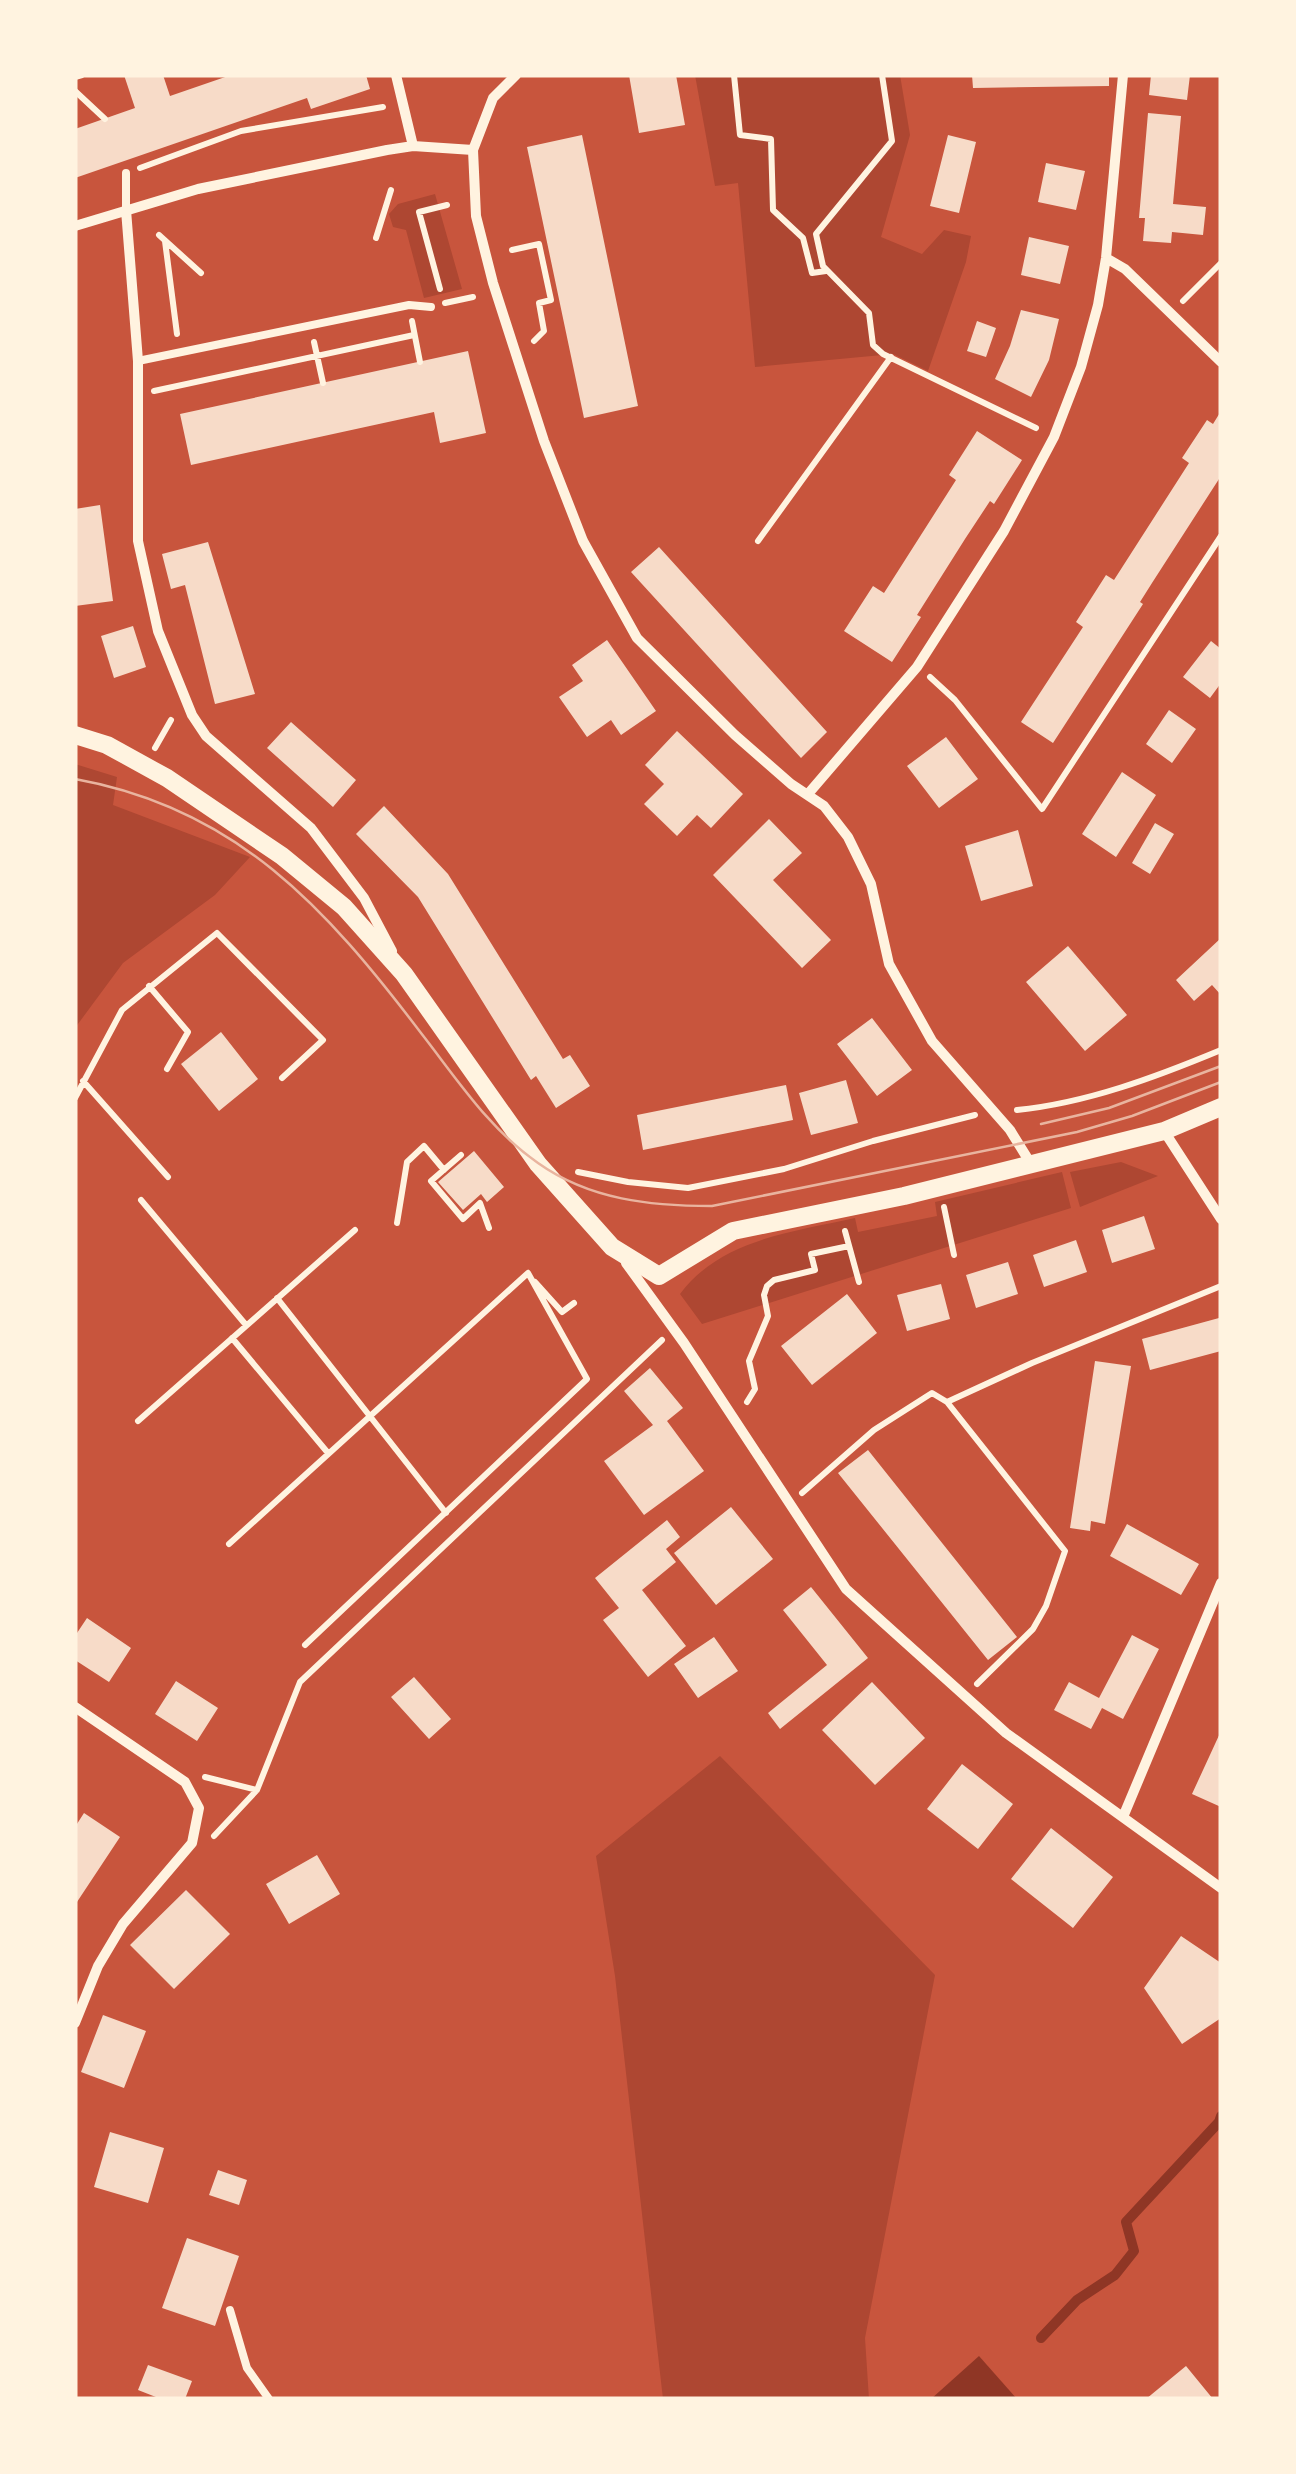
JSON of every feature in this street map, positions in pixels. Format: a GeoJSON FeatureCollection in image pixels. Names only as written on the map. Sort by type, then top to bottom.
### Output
{"type":"FeatureCollection","features":[{"type":"Feature","properties":{"kind":"street"},"geometry":{"type":"LineString","coordinates":[[396,75],[413,146]]}},
{"type":"Feature","properties":{"kind":"street"},"geometry":{"type":"LineString","coordinates":[[516,75],[493,98],[473,150],[476,216],[493,283],[544,441],[583,541],[636,638],[735,735],[790,784],[824,806],[848,837],[870,884],[889,964],[932,1041],[995,1113],[1031,1164]]}},
{"type":"Feature","properties":{"kind":"street"},"geometry":{"type":"LineString","coordinates":[[808,794],[917,667],[1004,530],[1054,437],[1081,367],[1098,306],[1123,75]]}},
{"type":"Feature","properties":{"kind":"street"},"geometry":{"type":"LineString","coordinates":[[75,226],[198,189],[413,146],[473,150]]}},
{"type":"Feature","properties":{"kind":"street"},"geometry":{"type":"LineString","coordinates":[[126,210],[138,361],[138,541],[158,631],[184,697],[206,736],[311,828],[364,898],[404,974]]}},
{"type":"Feature","properties":{"kind":"street"},"geometry":{"type":"LineString","coordinates":[[1106,258],[1125,269],[1221,362]]}},
{"type":"Feature","properties":{"kind":"street"},"geometry":{"type":"LineString","coordinates":[[75,735],[107,745],[144,765],[282,856],[344,906],[404,974],[538,1164],[637,1276],[846,1589],[1006,1733],[1221,1888]]}},
{"type":"Feature","properties":{"kind":"street"},"geometry":{"type":"LineString","coordinates":[[612,1247],[659,1276],[733,1232],[904,1196],[1164,1131],[1221,1107]]}},
{"type":"Feature","properties":{"kind":"street"},"geometry":{"type":"LineString","coordinates":[[1164,1131],[1221,1219]]}},
{"type":"Feature","properties":{"kind":"street"},"geometry":{"type":"LineString","coordinates":[[1123,1817],[1221,1583]]}},
{"type":"Feature","properties":{"kind":"street"},"geometry":{"type":"LineString","coordinates":[[75,1708],[185,1782],[199,1808],[192,1842],[123,1924],[98,1966],[75,2023]]}},
{"type":"Feature","properties":{"kind":"lane"},"geometry":{"type":"LineString","coordinates":[[126,172],[126,210]]}},
{"type":"Feature","properties":{"kind":"lane"},"geometry":{"type":"LineString","coordinates":[[138,361],[409,305],[432,307]]}},
{"type":"Feature","properties":{"kind":"lane"},"geometry":{"type":"LineString","coordinates":[[230,2310],[247,2368],[268,2399]]}},
{"type":"Feature","properties":{"kind":"path"},"geometry":{"type":"LineString","coordinates":[[734,75],[740,135],[771,139],[773,210],[803,238],[812,273],[827,271]]}},
{"type":"Feature","properties":{"kind":"path"},"geometry":{"type":"LineString","coordinates":[[803,238],[816,234],[892,140],[882,75]]}},
{"type":"Feature","properties":{"kind":"path"},"geometry":{"type":"LineString","coordinates":[[75,91],[105,118]]}},
{"type":"Feature","properties":{"kind":"path"},"geometry":{"type":"LineString","coordinates":[[141,167],[241,131],[384,108]]}},
{"type":"Feature","properties":{"kind":"path"},"geometry":{"type":"LineString","coordinates":[[376,238],[391,190]]}},
{"type":"Feature","properties":{"kind":"path"},"geometry":{"type":"LineString","coordinates":[[447,205],[419,212],[443,304],[474,297]]}},
{"type":"Feature","properties":{"kind":"path"},"geometry":{"type":"LineString","coordinates":[[816,234],[823,266],[869,313],[873,345],[1041,431]]}},
{"type":"Feature","properties":{"kind":"path"},"geometry":{"type":"LineString","coordinates":[[185,385],[162,238],[201,273]]}},
{"type":"Feature","properties":{"kind":"path"},"geometry":{"type":"LineString","coordinates":[[512,250],[538,244],[550,300],[538,303],[544,330],[534,341]]}},
{"type":"Feature","properties":{"kind":"path"},"geometry":{"type":"LineString","coordinates":[[1183,302],[1221,263]]}},
{"type":"Feature","properties":{"kind":"path"},"geometry":{"type":"LineString","coordinates":[[409,305],[420,362]]}},
{"type":"Feature","properties":{"kind":"path"},"geometry":{"type":"LineString","coordinates":[[138,395],[414,335]]}},
{"type":"Feature","properties":{"kind":"path"},"geometry":{"type":"LineString","coordinates":[[317,356],[324,383]]}},
{"type":"Feature","properties":{"kind":"path"},"geometry":{"type":"LineString","coordinates":[[758,541],[892,357]]}},
{"type":"Feature","properties":{"kind":"path"},"geometry":{"type":"LineString","coordinates":[[929,676],[956,700],[1042,809],[1221,536]]}},
{"type":"Feature","properties":{"kind":"path"},"geometry":{"type":"LineString","coordinates":[[144,765],[184,697]]}},
{"type":"Feature","properties":{"kind":"path"},"geometry":{"type":"LineString","coordinates":[[75,1098],[122,1010],[217,933],[324,1040],[282,1078]]}},
{"type":"Feature","properties":{"kind":"path"},"geometry":{"type":"LineString","coordinates":[[149,986],[188,1032],[166,1069]]}},
{"type":"Feature","properties":{"kind":"path"},"geometry":{"type":"LineString","coordinates":[[538,1164],[628,1182],[688,1188],[784,1169],[978,1114],[1053,1106],[1134,1083],[1221,1050]]}},
{"type":"Feature","properties":{"kind":"path"},"geometry":{"type":"LineString","coordinates":[[82,1080],[168,1177]]}},
{"type":"Feature","properties":{"kind":"path"},"geometry":{"type":"LineString","coordinates":[[397,1223],[406,1162],[424,1146],[444,1170]]}},
{"type":"Feature","properties":{"kind":"path"},"geometry":{"type":"LineString","coordinates":[[462,1155],[431,1182],[463,1218],[480,1204],[489,1228]]}},
{"type":"Feature","properties":{"kind":"path"},"geometry":{"type":"LineString","coordinates":[[141,1200],[246,1325]]}},
{"type":"Feature","properties":{"kind":"path"},"geometry":{"type":"LineString","coordinates":[[936,1208],[943,1206],[954,1255]]}},
{"type":"Feature","properties":{"kind":"path"},"geometry":{"type":"LineString","coordinates":[[856,1225],[844,1227],[859,1282]]}},
{"type":"Feature","properties":{"kind":"path"},"geometry":{"type":"LineString","coordinates":[[138,1421],[355,1230]]}},
{"type":"Feature","properties":{"kind":"path"},"geometry":{"type":"LineString","coordinates":[[736,1420],[755,1389],[749,1361],[768,1316],[764,1296],[768,1286],[774,1280],[814,1270],[811,1254],[849,1246]]}},
{"type":"Feature","properties":{"kind":"path"},"geometry":{"type":"LineString","coordinates":[[528,1274],[562,1312],[574,1302]]}},
{"type":"Feature","properties":{"kind":"path"},"geometry":{"type":"LineString","coordinates":[[229,1544],[528,1274]]}},
{"type":"Feature","properties":{"kind":"path"},"geometry":{"type":"LineString","coordinates":[[304,1646],[587,1379],[528,1274]]}},
{"type":"Feature","properties":{"kind":"path"},"geometry":{"type":"LineString","coordinates":[[946,1402],[1221,1286]]}},
{"type":"Feature","properties":{"kind":"path"},"geometry":{"type":"LineString","coordinates":[[277,1298],[446,1513]]}},
{"type":"Feature","properties":{"kind":"path"},"geometry":{"type":"LineString","coordinates":[[214,1836],[257,1790],[300,1682],[674,1329]]}},
{"type":"Feature","properties":{"kind":"path"},"geometry":{"type":"LineString","coordinates":[[232,1338],[328,1453]]}},
{"type":"Feature","properties":{"kind":"path"},"geometry":{"type":"LineString","coordinates":[[791,1502],[874,1430],[932,1393],[946,1402],[1065,1551],[1046,1606],[1033,1629],[964,1698]]}},
{"type":"Feature","properties":{"kind":"path"},"geometry":{"type":"LineString","coordinates":[[208,1776],[257,1790]]}},
{"type":"Feature","properties":{"kind":"shaded area"},"geometry":{"type":"Polygon","coordinates":[[[695,75],[900,75],[910,135],[881,237],[922,254],[944,230],[971,236],[966,262],[928,371],[893,354],[755,367],[738,183],[715,186],[695,75]]]}},
{"type":"Feature","properties":{"kind":"shaded area"},"geometry":{"type":"Polygon","coordinates":[[[435,194],[462,289],[424,298],[406,230],[393,227],[389,214],[398,204],[435,194]]]}},
{"type":"Feature","properties":{"kind":"shaded area"},"geometry":{"type":"Polygon","coordinates":[[[75,764],[117,777],[113,805],[250,857],[215,895],[123,963],[75,1028],[75,764]]]}},
{"type":"Feature","properties":{"kind":"shaded area"},"geometry":{"type":"Polygon","coordinates":[[[1121,1162],[1158,1176],[1080,1207],[1070,1172],[1121,1162]]]}},
{"type":"Feature","properties":{"kind":"shaded area"},"geometry":{"type":"Polygon","coordinates":[[[1062,1172],[1071,1208],[702,1324],[680,1294],[716,1261],[760,1241],[855,1218],[858,1232],[937,1216],[935,1202],[1062,1172]]]}},
{"type":"Feature","properties":{"kind":"shaded area"},"geometry":{"type":"Polygon","coordinates":[[[720,1756],[935,1975],[865,2338],[869,2399],[663,2399],[615,1976],[596,1856],[720,1756]]]}},
{"type":"Feature","properties":{"kind":"shaded area"},"geometry":{"type":"Polygon","coordinates":[[[979,2356],[1017,2399],[931,2399],[979,2356]]]}},
{"type":"Feature","properties":{"kind":"building"},"geometry":{"type":"Polygon","coordinates":[[[124,75],[163,75],[170,96],[231,75],[366,75],[370,89],[311,109],[307,98],[75,178],[75,129],[135,108],[124,75]]]}},
{"type":"Feature","properties":{"kind":"building"},"geometry":{"type":"Polygon","coordinates":[[[629,75],[676,75],[685,125],[639,133],[629,75]]]}},
{"type":"Feature","properties":{"kind":"building"},"geometry":{"type":"Polygon","coordinates":[[[972,75],[1109,75],[1109,86],[973,88],[972,75]]]}},
{"type":"Feature","properties":{"kind":"building"},"geometry":{"type":"Polygon","coordinates":[[[1151,75],[1190,75],[1187,100],[1149,95],[1151,75]]]}},
{"type":"Feature","properties":{"kind":"building"},"geometry":{"type":"Polygon","coordinates":[[[1148,113],[1181,116],[1173,204],[1206,207],[1203,235],[1172,232],[1171,243],[1143,241],[1145,218],[1139,218],[1148,113]]]}},
{"type":"Feature","properties":{"kind":"building"},"geometry":{"type":"Polygon","coordinates":[[[582,135],[638,406],[584,418],[527,147],[582,135]]]}},
{"type":"Feature","properties":{"kind":"building"},"geometry":{"type":"Polygon","coordinates":[[[948,135],[976,142],[959,213],[930,206],[948,135]]]}},
{"type":"Feature","properties":{"kind":"building"},"geometry":{"type":"Polygon","coordinates":[[[1046,163],[1085,171],[1076,210],[1038,202],[1046,163]]]}},
{"type":"Feature","properties":{"kind":"building"},"geometry":{"type":"Polygon","coordinates":[[[1029,237],[1069,246],[1060,284],[1021,275],[1029,237]]]}},
{"type":"Feature","properties":{"kind":"building"},"geometry":{"type":"Polygon","coordinates":[[[1021,310],[1059,319],[1049,360],[1031,397],[995,379],[1021,310]]]}},
{"type":"Feature","properties":{"kind":"building"},"geometry":{"type":"Polygon","coordinates":[[[977,321],[996,328],[986,357],[967,351],[977,321]]]}},
{"type":"Feature","properties":{"kind":"building"},"geometry":{"type":"Polygon","coordinates":[[[468,351],[486,433],[440,443],[434,412],[191,465],[180,414],[468,351]]]}},
{"type":"Feature","properties":{"kind":"building"},"geometry":{"type":"Polygon","coordinates":[[[1221,411],[1221,480],[1053,743],[1021,722],[1083,627],[1076,622],[1106,575],[1114,580],[1189,463],[1182,458],[1207,420],[1213,424],[1221,411]]]}},
{"type":"Feature","properties":{"kind":"building"},"geometry":{"type":"Polygon","coordinates":[[[977,431],[1022,460],[994,504],[990,501],[965,539],[892,662],[844,631],[873,586],[884,593],[956,480],[949,475],[977,431]]]}},
{"type":"Feature","properties":{"kind":"building"},"geometry":{"type":"Polygon","coordinates":[[[100,505],[113,601],[75,606],[75,509],[100,505]]]}},
{"type":"Feature","properties":{"kind":"building"},"geometry":{"type":"Polygon","coordinates":[[[208,542],[255,694],[215,704],[185,585],[171,589],[162,554],[208,542]]]}},
{"type":"Feature","properties":{"kind":"building"},"geometry":{"type":"Polygon","coordinates":[[[659,547],[827,732],[801,758],[631,572],[659,547]]]}},
{"type":"Feature","properties":{"kind":"building"},"geometry":{"type":"Polygon","coordinates":[[[133,626],[146,667],[114,678],[101,636],[133,626]]]}},
{"type":"Feature","properties":{"kind":"building"},"geometry":{"type":"Polygon","coordinates":[[[607,640],[656,711],[621,735],[611,720],[587,737],[559,697],[583,681],[572,665],[607,640]]]}},
{"type":"Feature","properties":{"kind":"building"},"geometry":{"type":"Polygon","coordinates":[[[1211,641],[1221,649],[1221,683],[1210,698],[1183,677],[1211,641]]]}},
{"type":"Feature","properties":{"kind":"building"},"geometry":{"type":"Polygon","coordinates":[[[1169,710],[1196,729],[1172,763],[1146,744],[1169,710]]]}},
{"type":"Feature","properties":{"kind":"building"},"geometry":{"type":"Polygon","coordinates":[[[291,722],[356,780],[333,807],[267,748],[291,722]]]}},
{"type":"Feature","properties":{"kind":"building"},"geometry":{"type":"Polygon","coordinates":[[[677,731],[743,794],[711,828],[697,815],[677,836],[644,804],[664,784],[645,765],[677,731]]]}},
{"type":"Feature","properties":{"kind":"building"},"geometry":{"type":"Polygon","coordinates":[[[946,737],[978,779],[939,808],[907,766],[946,737]]]}},
{"type":"Feature","properties":{"kind":"building"},"geometry":{"type":"Polygon","coordinates":[[[1122,772],[1156,795],[1116,857],[1082,834],[1122,772]]]}},
{"type":"Feature","properties":{"kind":"building"},"geometry":{"type":"Polygon","coordinates":[[[384,806],[448,874],[563,1059],[570,1055],[590,1086],[556,1108],[536,1076],[531,1080],[418,897],[356,834],[384,806]]]}},
{"type":"Feature","properties":{"kind":"building"},"geometry":{"type":"Polygon","coordinates":[[[769,819],[802,853],[773,880],[831,940],[802,968],[713,875],[769,819]]]}},
{"type":"Feature","properties":{"kind":"building"},"geometry":{"type":"Polygon","coordinates":[[[1155,823],[1174,834],[1150,874],[1132,863],[1155,823]]]}},
{"type":"Feature","properties":{"kind":"building"},"geometry":{"type":"Polygon","coordinates":[[[1018,830],[1033,886],[981,901],[965,846],[1018,830]]]}},
{"type":"Feature","properties":{"kind":"building"},"geometry":{"type":"Polygon","coordinates":[[[1221,938],[1221,995],[1212,985],[1194,1001],[1176,980],[1221,938]]]}},
{"type":"Feature","properties":{"kind":"building"},"geometry":{"type":"Polygon","coordinates":[[[1068,946],[1127,1015],[1085,1051],[1026,982],[1068,946]]]}},
{"type":"Feature","properties":{"kind":"building"},"geometry":{"type":"Polygon","coordinates":[[[872,1018],[912,1070],[877,1096],[837,1044],[872,1018]]]}},
{"type":"Feature","properties":{"kind":"building"},"geometry":{"type":"Polygon","coordinates":[[[221,1032],[258,1079],[219,1111],[181,1064],[221,1032]]]}},
{"type":"Feature","properties":{"kind":"building"},"geometry":{"type":"Polygon","coordinates":[[[846,1080],[858,1123],[811,1135],[799,1093],[846,1080]]]}},
{"type":"Feature","properties":{"kind":"building"},"geometry":{"type":"Polygon","coordinates":[[[786,1085],[793,1120],[643,1150],[637,1115],[786,1085]]]}},
{"type":"Feature","properties":{"kind":"building"},"geometry":{"type":"Polygon","coordinates":[[[474,1151],[504,1187],[487,1202],[481,1194],[463,1210],[438,1182],[474,1151]]]}},
{"type":"Feature","properties":{"kind":"building"},"geometry":{"type":"Polygon","coordinates":[[[1144,1216],[1155,1249],[1112,1263],[1102,1230],[1144,1216]]]}},
{"type":"Feature","properties":{"kind":"building"},"geometry":{"type":"Polygon","coordinates":[[[1076,1240],[1087,1272],[1044,1287],[1033,1255],[1076,1240]]]}},
{"type":"Feature","properties":{"kind":"building"},"geometry":{"type":"Polygon","coordinates":[[[1008,1262],[1018,1294],[976,1308],[966,1275],[1008,1262]]]}},
{"type":"Feature","properties":{"kind":"building"},"geometry":{"type":"Polygon","coordinates":[[[941,1284],[950,1319],[907,1331],[897,1295],[941,1284]]]}},
{"type":"Feature","properties":{"kind":"building"},"geometry":{"type":"Polygon","coordinates":[[[847,1294],[877,1333],[812,1385],[781,1346],[847,1294]]]}},
{"type":"Feature","properties":{"kind":"building"},"geometry":{"type":"Polygon","coordinates":[[[1219,1318],[1221,1351],[1150,1370],[1142,1339],[1219,1318]]]}},
{"type":"Feature","properties":{"kind":"building"},"geometry":{"type":"Polygon","coordinates":[[[1095,1361],[1131,1366],[1105,1524],[1091,1521],[1090,1531],[1070,1528],[1095,1361]]]}},
{"type":"Feature","properties":{"kind":"building"},"geometry":{"type":"Polygon","coordinates":[[[650,1368],[683,1408],[667,1421],[704,1471],[644,1515],[604,1461],[653,1425],[624,1391],[650,1368]]]}},
{"type":"Feature","properties":{"kind":"building"},"geometry":{"type":"Polygon","coordinates":[[[868,1450],[1017,1637],[988,1660],[838,1473],[868,1450]]]}},
{"type":"Feature","properties":{"kind":"building"},"geometry":{"type":"Polygon","coordinates":[[[731,1507],[773,1559],[716,1605],[674,1553],[731,1507]]]}},
{"type":"Feature","properties":{"kind":"building"},"geometry":{"type":"Polygon","coordinates":[[[667,1520],[680,1537],[666,1549],[676,1562],[642,1590],[686,1646],[648,1677],[603,1620],[619,1608],[595,1578],[667,1520]]]}},
{"type":"Feature","properties":{"kind":"building"},"geometry":{"type":"Polygon","coordinates":[[[1127,1524],[1199,1564],[1181,1595],[1110,1556],[1127,1524]]]}},
{"type":"Feature","properties":{"kind":"building"},"geometry":{"type":"Polygon","coordinates":[[[811,1587],[868,1658],[780,1729],[768,1713],[827,1665],[783,1610],[811,1587]]]}},
{"type":"Feature","properties":{"kind":"building"},"geometry":{"type":"Polygon","coordinates":[[[87,1618],[131,1648],[109,1682],[75,1660],[75,1636],[87,1618]]]}},
{"type":"Feature","properties":{"kind":"building"},"geometry":{"type":"Polygon","coordinates":[[[1132,1635],[1159,1649],[1123,1719],[1102,1708],[1091,1729],[1054,1710],[1069,1682],[1099,1698],[1132,1635]]]}},
{"type":"Feature","properties":{"kind":"building"},"geometry":{"type":"Polygon","coordinates":[[[714,1637],[738,1671],[698,1698],[674,1664],[714,1637]]]}},
{"type":"Feature","properties":{"kind":"building"},"geometry":{"type":"Polygon","coordinates":[[[414,1677],[451,1719],[429,1739],[391,1697],[414,1677]]]}},
{"type":"Feature","properties":{"kind":"building"},"geometry":{"type":"Polygon","coordinates":[[[176,1681],[218,1708],[197,1741],[155,1714],[176,1681]]]}},
{"type":"Feature","properties":{"kind":"building"},"geometry":{"type":"Polygon","coordinates":[[[872,1682],[925,1738],[875,1785],[822,1730],[872,1682]]]}},
{"type":"Feature","properties":{"kind":"building"},"geometry":{"type":"Polygon","coordinates":[[[1221,1731],[1221,1807],[1192,1794],[1221,1731]]]}},
{"type":"Feature","properties":{"kind":"building"},"geometry":{"type":"Polygon","coordinates":[[[962,1764],[1013,1804],[978,1849],[927,1809],[962,1764]]]}},
{"type":"Feature","properties":{"kind":"building"},"geometry":{"type":"Polygon","coordinates":[[[84,1813],[120,1837],[75,1905],[75,1827],[84,1813]]]}},
{"type":"Feature","properties":{"kind":"building"},"geometry":{"type":"Polygon","coordinates":[[[1051,1828],[1113,1877],[1073,1928],[1011,1879],[1051,1828]]]}},
{"type":"Feature","properties":{"kind":"building"},"geometry":{"type":"Polygon","coordinates":[[[317,1855],[340,1894],[289,1924],[266,1884],[317,1855]]]}},
{"type":"Feature","properties":{"kind":"building"},"geometry":{"type":"Polygon","coordinates":[[[186,1890],[230,1934],[174,1989],[130,1945],[186,1890]]]}},
{"type":"Feature","properties":{"kind":"building"},"geometry":{"type":"Polygon","coordinates":[[[1181,1936],[1221,1963],[1221,2018],[1182,2044],[1144,1988],[1181,1936]]]}},
{"type":"Feature","properties":{"kind":"building"},"geometry":{"type":"Polygon","coordinates":[[[103,2015],[146,2031],[124,2088],[81,2072],[103,2015]]]}},
{"type":"Feature","properties":{"kind":"building"},"geometry":{"type":"Polygon","coordinates":[[[110,2132],[164,2148],[148,2203],[94,2187],[110,2132]]]}},
{"type":"Feature","properties":{"kind":"building"},"geometry":{"type":"Polygon","coordinates":[[[218,2170],[247,2180],[239,2205],[209,2195],[218,2170]]]}},
{"type":"Feature","properties":{"kind":"building"},"geometry":{"type":"Polygon","coordinates":[[[187,2238],[239,2256],[215,2326],[162,2308],[187,2238]]]}},
{"type":"Feature","properties":{"kind":"building"},"geometry":{"type":"Polygon","coordinates":[[[148,2365],[192,2381],[185,2399],[161,2399],[138,2390],[148,2365]]]}},
{"type":"Feature","properties":{"kind":"building"},"geometry":{"type":"Polygon","coordinates":[[[1186,2366],[1213,2399],[1146,2399],[1186,2366]]]}},
{"type":"Feature","properties":{"kind":"waterway"},"geometry":{"type":"LineString","coordinates":[[1041,2338],[1077,2300],[1115,2275],[1134,2251],[1126,2222],[1221,2116]]}},
{"type":"Feature","properties":{"kind":"tram line"},"geometry":{"type":"LineString","coordinates":[[75,779],[132,793],[184,813],[231,839],[273,870],[350,945],[504,1135],[538,1163],[600,1193],[644,1202],[712,1206],[1077,1132],[1221,1082]]}},
{"type":"Feature","properties":{"kind":"tram line"},"geometry":{"type":"LineString","coordinates":[[1041,1124],[1109,1108],[1221,1066]]}}]}
